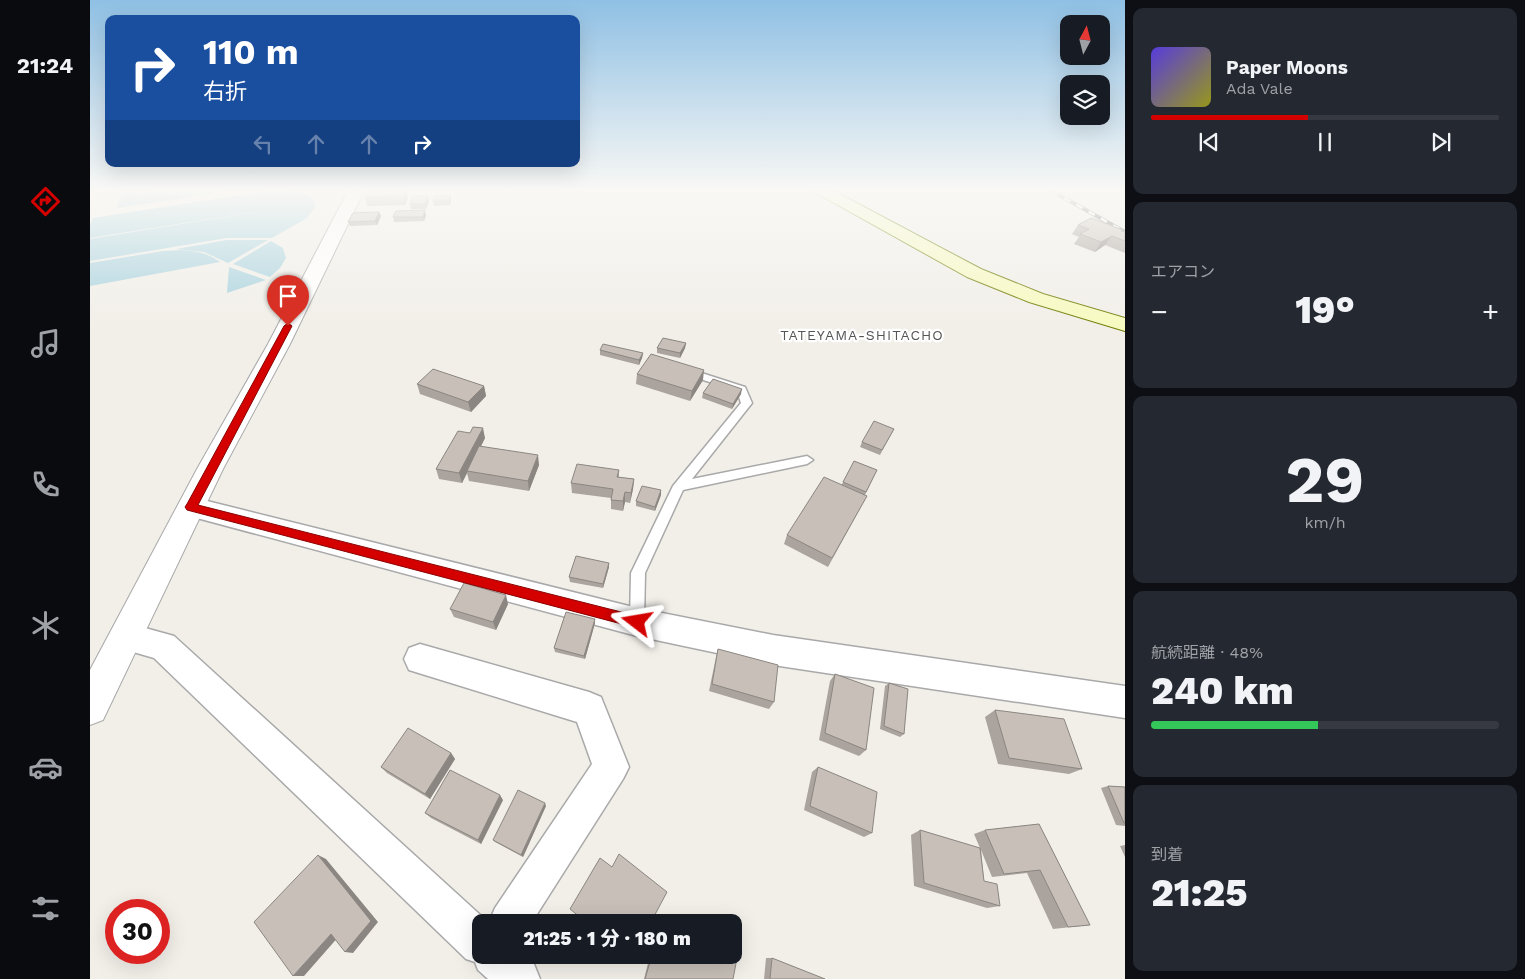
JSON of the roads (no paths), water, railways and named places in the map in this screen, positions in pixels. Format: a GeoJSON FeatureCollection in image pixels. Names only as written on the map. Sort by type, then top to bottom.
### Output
{"type":"FeatureCollection","features":[{"type":"Feature","properties":{"kind":"main road"},"geometry":{"type":"LineString","coordinates":[[907,237],[974,273],[1036,298],[1125,325]]}},
{"type":"Feature","properties":{"kind":"street"},"geometry":{"type":"LineString","coordinates":[[90,707],[191,507],[279,344],[333,237]]}},
{"type":"Feature","properties":{"kind":"street"},"geometry":{"type":"LineString","coordinates":[[191,507],[637,622],[773,650],[1125,702]]}},
{"type":"Feature","properties":{"kind":"street"},"geometry":{"type":"LineString","coordinates":[[127,636],[163,646],[472,936]]}},
{"type":"Feature","properties":{"kind":"street"},"geometry":{"type":"LineString","coordinates":[[420,659],[589,709],[611,768],[514,914]]}},
{"type":"Feature","properties":{"kind":"street"},"geometry":{"type":"LineString","coordinates":[[503,964],[519,979]]}},
{"type":"Feature","properties":{"kind":"lane"},"geometry":{"type":"LineString","coordinates":[[637,622],[638,573],[679,486],[747,403],[740,389],[678,368]]}},
{"type":"Feature","properties":{"kind":"lane"},"geometry":{"type":"LineString","coordinates":[[679,486],[807,460]]}},
{"type":"Feature","properties":{"kind":"water"},"geometry":{"type":"Polygon","coordinates":[[[104,237],[274,237],[227,238],[90,261],[90,239],[104,237]]]}},
{"type":"Feature","properties":{"kind":"water"},"geometry":{"type":"Polygon","coordinates":[[[227,240],[268,240],[228,263],[204,252],[176,249],[227,240]]]}},
{"type":"Feature","properties":{"kind":"water"},"geometry":{"type":"Polygon","coordinates":[[[271,241],[283,248],[286,258],[280,268],[270,277],[233,264],[271,241]]]}},
{"type":"Feature","properties":{"kind":"water"},"geometry":{"type":"Polygon","coordinates":[[[181,250],[202,253],[220,262],[90,286],[90,263],[163,251],[181,250]]]}},
{"type":"Feature","properties":{"kind":"water"},"geometry":{"type":"Polygon","coordinates":[[[229,267],[266,280],[227,293],[229,267]]]}},
{"type":"Feature","properties":{"kind":"district","name":"TATEYAMA-SHITACHO"},"geometry":{"type":"Point","coordinates":[862,335]}}]}
